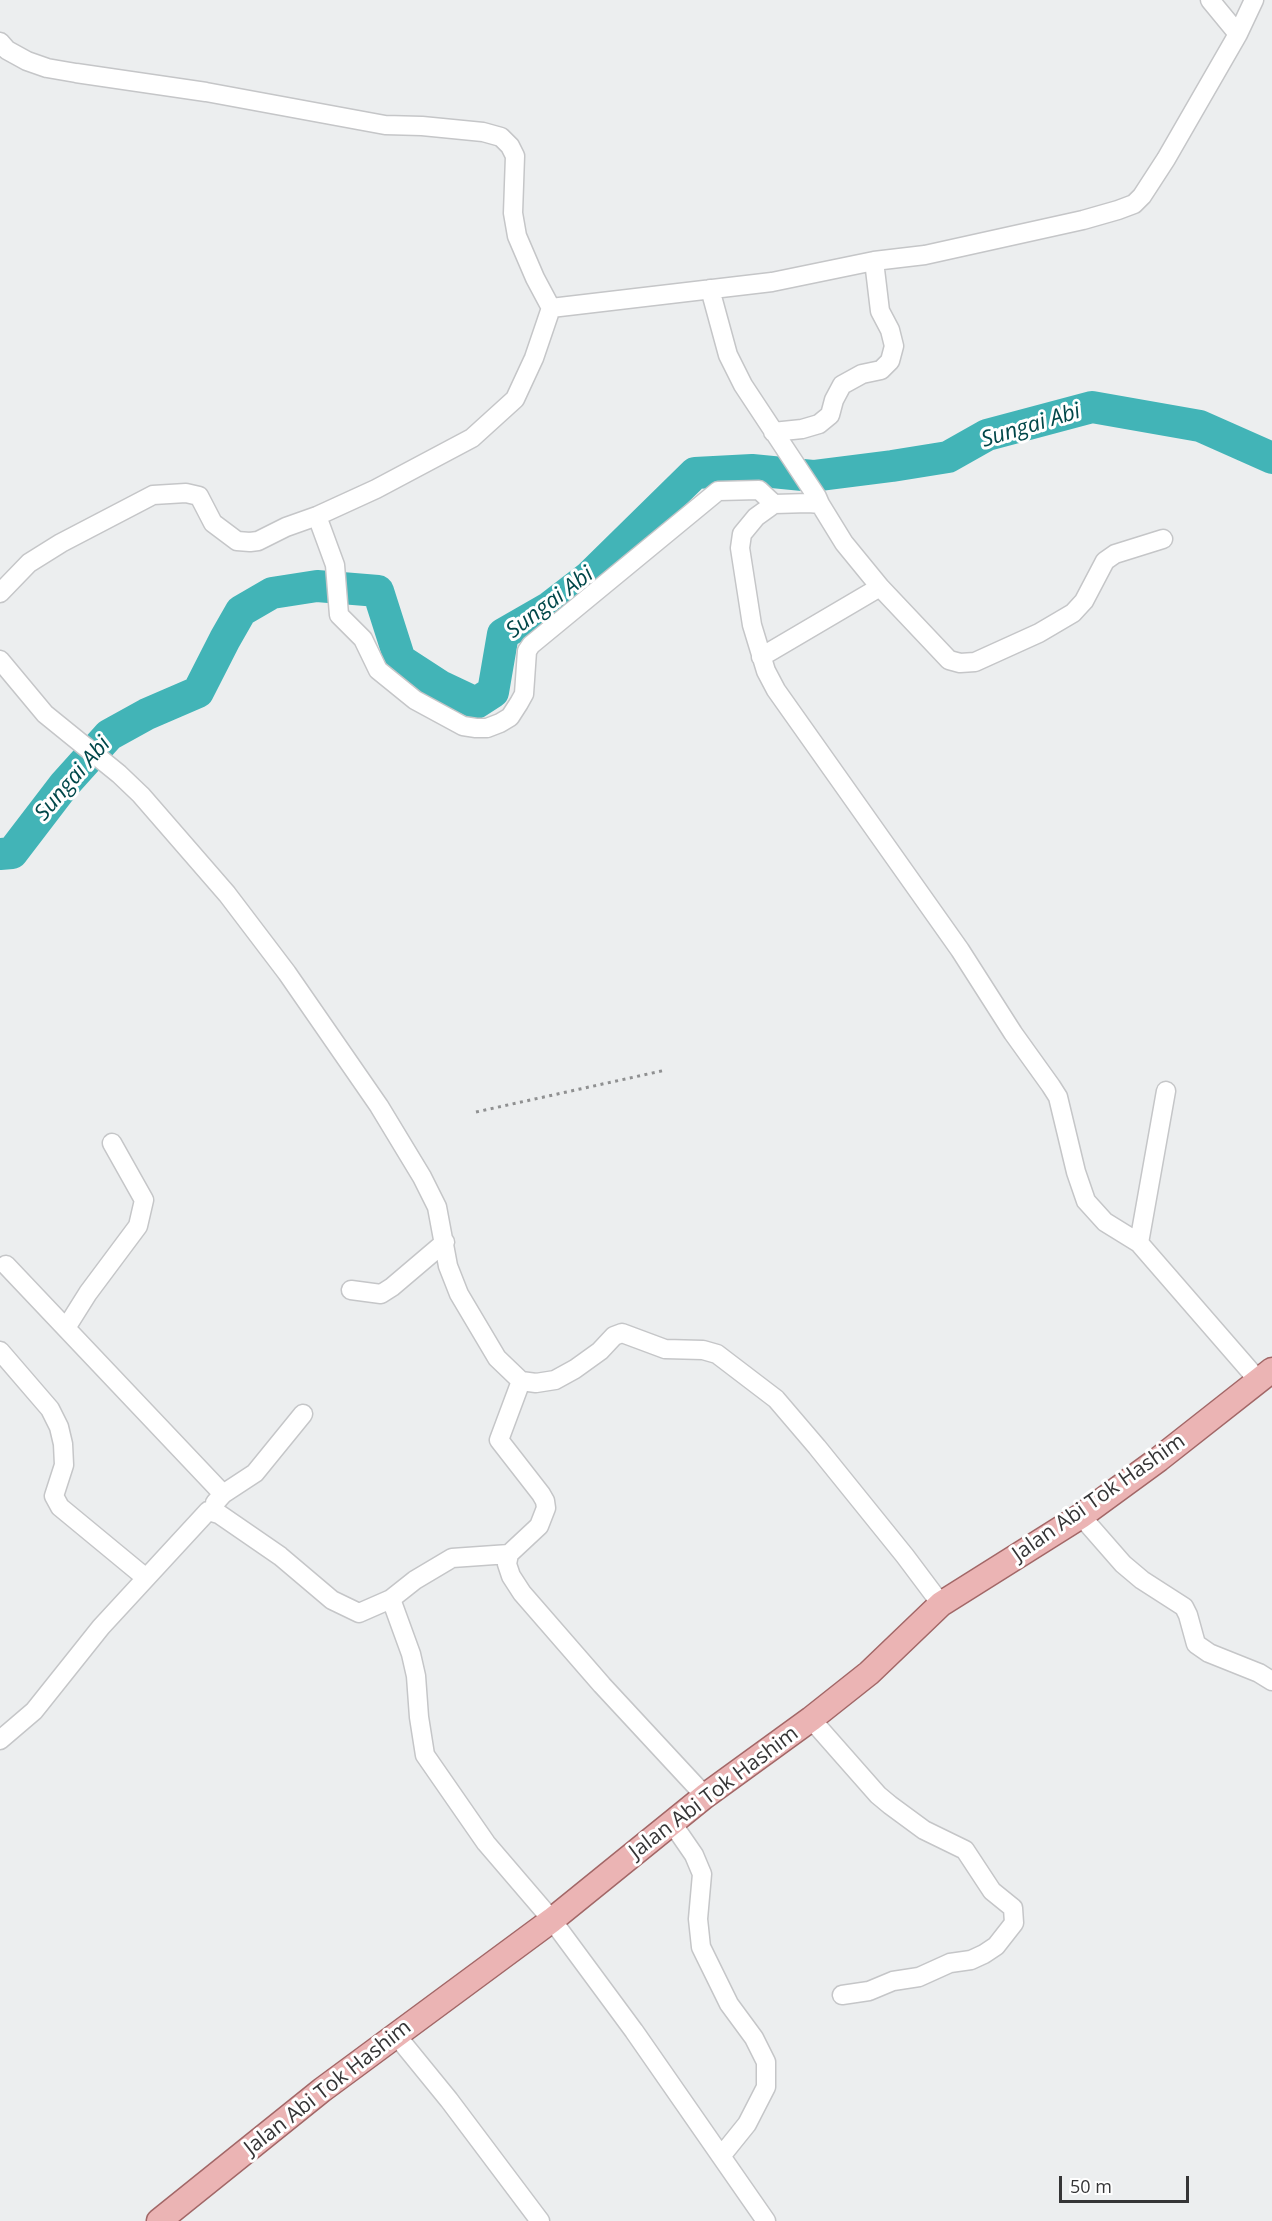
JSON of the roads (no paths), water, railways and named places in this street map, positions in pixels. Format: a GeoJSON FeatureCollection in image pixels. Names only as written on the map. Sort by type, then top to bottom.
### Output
{"type":"FeatureCollection","features":[{"type":"Feature","properties":{"kind":"main road","name":"Jalan Abi Tok Hashim"},"geometry":{"type":"LineString","coordinates":[[159,2221],[314,2097],[552,1920],[705,1796],[811,1719],[869,1673],[940,1604],[1081,1516],[1159,1459],[1265,1375]]}},
{"type":"Feature","properties":{"kind":"street"},"geometry":{"type":"LineString","coordinates":[[1210,0],[1238,34]]}},
{"type":"Feature","properties":{"kind":"street"},"geometry":{"type":"LineString","coordinates":[[551,308],[772,282],[874,261],[925,255],[1004,238],[1134,204],[1142,196],[1166,159],[1238,34],[1254,0]]}},
{"type":"Feature","properties":{"kind":"street"},"geometry":{"type":"LineString","coordinates":[[0,42],[7,50],[27,61],[56,70],[206,92],[385,125],[483,132],[501,137],[510,146],[515,156],[513,213],[517,236],[551,308],[534,357],[515,399],[472,438],[376,489],[258,541],[237,541],[213,523],[199,496],[186,493],[153,495],[61,543],[29,563],[0,593]]}},
{"type":"Feature","properties":{"kind":"street"},"geometry":{"type":"LineString","coordinates":[[773,432],[802,429],[819,424],[830,415],[834,400],[842,385],[862,374],[881,370],[890,361],[894,346],[890,330],[880,311],[874,261]]}},
{"type":"Feature","properties":{"kind":"street"},"geometry":{"type":"LineString","coordinates":[[710,289],[728,355],[743,385],[844,543],[880,587],[949,660],[960,663],[975,662],[1039,633],[1073,613],[1084,601],[1105,561],[1115,554],[1163,539]]}},
{"type":"Feature","properties":{"kind":"street"},"geometry":{"type":"LineString","coordinates":[[317,516],[336,565],[339,615],[363,639],[378,670],[423,705],[463,726],[487,728],[510,717],[524,694],[527,651],[531,645],[718,491],[759,489],[774,504]]}},
{"type":"Feature","properties":{"kind":"street"},"geometry":{"type":"LineString","coordinates":[[820,504],[774,504],[756,517],[742,534],[740,548],[752,625],[761,657],[776,690],[794,719],[954,940],[1013,1033],[1058,1096],[1076,1172],[1086,1200],[1105,1222],[1139,1243],[1265,1375]]}},
{"type":"Feature","properties":{"kind":"street"},"geometry":{"type":"LineString","coordinates":[[761,657],[880,587]]}},
{"type":"Feature","properties":{"kind":"street"},"geometry":{"type":"LineString","coordinates":[[0,660],[51,719],[120,774],[141,795],[199,861],[287,973],[379,1106],[422,1177],[437,1207],[448,1266],[459,1294],[497,1358],[521,1380],[536,1383],[555,1380],[575,1369],[600,1351],[614,1336],[622,1333],[665,1349],[703,1350],[717,1354],[776,1399],[818,1447],[905,1556],[940,1604]]}},
{"type":"Feature","properties":{"kind":"street"},"geometry":{"type":"LineString","coordinates":[[1139,1243],[1166,1091]]}},
{"type":"Feature","properties":{"kind":"street"},"geometry":{"type":"LineString","coordinates":[[66,1328],[88,1293],[138,1226],[144,1200],[112,1143]]}},
{"type":"Feature","properties":{"kind":"street"},"geometry":{"type":"LineString","coordinates":[[351,1290],[381,1294],[445,1242]]}},
{"type":"Feature","properties":{"kind":"street"},"geometry":{"type":"LineString","coordinates":[[6,1265],[223,1494]]}},
{"type":"Feature","properties":{"kind":"street"},"geometry":{"type":"LineString","coordinates":[[0,1351],[50,1409],[59,1427],[64,1465],[54,1496],[60,1507],[146,1578]]}},
{"type":"Feature","properties":{"kind":"street"},"geometry":{"type":"LineString","coordinates":[[521,1380],[499,1440],[541,1494],[546,1508],[539,1526],[509,1554],[507,1564],[511,1576],[522,1593],[644,1732],[705,1796]]}},
{"type":"Feature","properties":{"kind":"street"},"geometry":{"type":"LineString","coordinates":[[0,1740],[34,1711],[101,1627],[223,1494],[255,1473],[303,1414]]}},
{"type":"Feature","properties":{"kind":"street"},"geometry":{"type":"LineString","coordinates":[[208,1511],[219,1514],[280,1556],[332,1600],[359,1613],[392,1599],[415,1580],[452,1558],[509,1554]]}},
{"type":"Feature","properties":{"kind":"street"},"geometry":{"type":"LineString","coordinates":[[1081,1516],[1123,1564],[1142,1580],[1184,1607],[1196,1644],[1209,1653],[1259,1673],[1272,1681]]}},
{"type":"Feature","properties":{"kind":"street"},"geometry":{"type":"LineString","coordinates":[[392,1599],[416,1676],[425,1755],[486,1843],[552,1920],[722,2155],[766,2221]]}},
{"type":"Feature","properties":{"kind":"street"},"geometry":{"type":"LineString","coordinates":[[811,1719],[878,1795],[924,1830],[965,1850],[992,1891],[1013,1908],[1014,1916],[1014,1923],[996,1946],[971,1960],[950,1963],[919,1977],[893,1981],[869,1991],[842,1995]]}},
{"type":"Feature","properties":{"kind":"street"},"geometry":{"type":"LineString","coordinates":[[672,1823],[694,1855],[702,1874],[698,1919],[701,1947],[729,2004],[754,2038],[766,2062],[766,2087],[747,2124],[722,2155]]}},
{"type":"Feature","properties":{"kind":"street"},"geometry":{"type":"LineString","coordinates":[[396,2035],[449,2100],[540,2221]]}},
{"type":"Feature","properties":{"kind":"waterway","name":"Sungai Abi"},"geometry":{"type":"LineString","coordinates":[[0,854],[12,853],[64,785],[109,735],[147,714],[198,692],[241,611],[272,593],[317,586],[378,591],[400,660],[440,686],[476,703],[493,692],[503,634],[550,607],[589,577],[695,473],[752,470],[813,476],[948,457],[987,435],[1092,407],[1200,426],[1272,458]]}}]}
